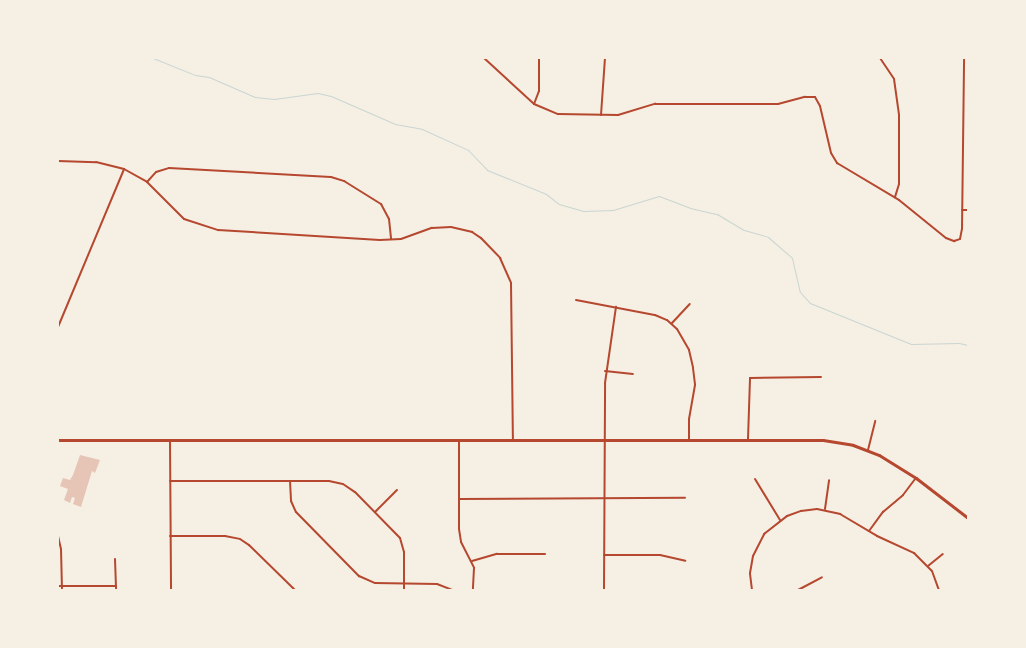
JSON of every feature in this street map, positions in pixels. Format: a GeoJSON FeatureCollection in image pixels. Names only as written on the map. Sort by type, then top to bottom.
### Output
{"type":"FeatureCollection","features":[{"type":"Feature","properties":{"kind":"main road"},"geometry":{"type":"LineString","coordinates":[[58,440],[748,439],[833,441],[868,450],[894,462],[968,518]]}},
{"type":"Feature","properties":{"kind":"street"},"geometry":{"type":"LineString","coordinates":[[484,58],[534,104],[558,114],[625,114],[655,104],[778,104],[805,97],[815,97],[820,103],[831,153],[835,160],[894,197],[946,238],[958,241],[962,234],[964,58]]}},
{"type":"Feature","properties":{"kind":"street"},"geometry":{"type":"LineString","coordinates":[[534,104],[538,91],[539,58]]}},
{"type":"Feature","properties":{"kind":"street"},"geometry":{"type":"LineString","coordinates":[[600,115],[605,58]]}},
{"type":"Feature","properties":{"kind":"street"},"geometry":{"type":"LineString","coordinates":[[880,58],[894,80],[899,115],[899,187],[894,197]]}},
{"type":"Feature","properties":{"kind":"street"},"geometry":{"type":"LineString","coordinates":[[58,177],[58,161],[96,162],[124,169],[147,182],[184,219],[218,230],[243,233],[391,240],[406,238],[432,228],[451,227],[472,232],[489,244],[504,265],[512,292],[513,439]]}},
{"type":"Feature","properties":{"kind":"street"},"geometry":{"type":"LineString","coordinates":[[147,182],[156,172],[169,168],[331,177],[344,181],[381,204],[389,219],[391,240]]}},
{"type":"Feature","properties":{"kind":"street"},"geometry":{"type":"LineString","coordinates":[[58,327],[124,169]]}},
{"type":"Feature","properties":{"kind":"street"},"geometry":{"type":"LineString","coordinates":[[962,210],[968,210]]}},
{"type":"Feature","properties":{"kind":"street"},"geometry":{"type":"LineString","coordinates":[[576,300],[649,313],[672,323],[686,343],[694,368],[695,385],[689,419],[688,439]]}},
{"type":"Feature","properties":{"kind":"street"},"geometry":{"type":"LineString","coordinates":[[672,323],[690,304]]}},
{"type":"Feature","properties":{"kind":"street"},"geometry":{"type":"LineString","coordinates":[[604,590],[605,371],[616,307]]}},
{"type":"Feature","properties":{"kind":"street"},"geometry":{"type":"LineString","coordinates":[[605,371],[633,374]]}},
{"type":"Feature","properties":{"kind":"street"},"geometry":{"type":"LineString","coordinates":[[748,439],[750,378],[821,377]]}},
{"type":"Feature","properties":{"kind":"street"},"geometry":{"type":"LineString","coordinates":[[868,450],[876,421]]}},
{"type":"Feature","properties":{"kind":"street"},"geometry":{"type":"LineString","coordinates":[[170,440],[171,590]]}},
{"type":"Feature","properties":{"kind":"street"},"geometry":{"type":"LineString","coordinates":[[459,440],[459,536],[472,561],[475,574],[473,590]]}},
{"type":"Feature","properties":{"kind":"street"},"geometry":{"type":"LineString","coordinates":[[869,532],[883,512],[903,495],[916,478]]}},
{"type":"Feature","properties":{"kind":"street"},"geometry":{"type":"LineString","coordinates":[[755,479],[780,520]]}},
{"type":"Feature","properties":{"kind":"street"},"geometry":{"type":"LineString","coordinates":[[825,509],[829,480]]}},
{"type":"Feature","properties":{"kind":"street"},"geometry":{"type":"LineString","coordinates":[[170,481],[329,481],[343,484],[352,489],[394,531],[402,543],[404,590]]}},
{"type":"Feature","properties":{"kind":"street"},"geometry":{"type":"LineString","coordinates":[[290,481],[291,501],[296,512],[356,573],[375,583],[437,584],[453,590]]}},
{"type":"Feature","properties":{"kind":"street"},"geometry":{"type":"LineString","coordinates":[[375,512],[397,490]]}},
{"type":"Feature","properties":{"kind":"street"},"geometry":{"type":"LineString","coordinates":[[459,499],[685,498]]}},
{"type":"Feature","properties":{"kind":"street"},"geometry":{"type":"LineString","coordinates":[[752,590],[750,573],[755,548],[768,530],[780,520],[801,510],[825,509],[848,517],[869,532],[914,553],[928,566],[939,590]]}},
{"type":"Feature","properties":{"kind":"street"},"geometry":{"type":"LineString","coordinates":[[58,536],[61,549],[62,590]]}},
{"type":"Feature","properties":{"kind":"street"},"geometry":{"type":"LineString","coordinates":[[170,536],[225,536],[240,539],[253,548],[295,590]]}},
{"type":"Feature","properties":{"kind":"street"},"geometry":{"type":"LineString","coordinates":[[472,561],[497,554],[545,554]]}},
{"type":"Feature","properties":{"kind":"street"},"geometry":{"type":"LineString","coordinates":[[928,566],[943,554]]}},
{"type":"Feature","properties":{"kind":"street"},"geometry":{"type":"LineString","coordinates":[[604,555],[660,555],[685,561]]}},
{"type":"Feature","properties":{"kind":"street"},"geometry":{"type":"LineString","coordinates":[[115,559],[116,590]]}},
{"type":"Feature","properties":{"kind":"street"},"geometry":{"type":"LineString","coordinates":[[798,590],[822,577]]}},
{"type":"Feature","properties":{"kind":"street"},"geometry":{"type":"LineString","coordinates":[[58,586],[116,586]]}},
{"type":"Feature","properties":{"kind":"building"},"geometry":{"type":"Polygon","coordinates":[[[80,455],[100,460],[95,473],[92,471],[81,507],[73,504],[75,498],[72,497],[70,503],[64,500],[68,489],[60,486],[63,478],[70,480],[80,455]]]}},
{"type":"Feature","properties":{"kind":"waterway"},"geometry":{"type":"LineString","coordinates":[[153,58],[195,75],[209,77],[255,97],[274,99],[318,93],[331,96],[395,124],[422,129],[468,150],[487,170],[546,194],[559,204],[584,211],[613,210],[659,196],[690,208],[717,214],[744,230],[768,237],[792,258],[800,292],[810,303],[911,344],[959,343],[968,345]]}}]}
